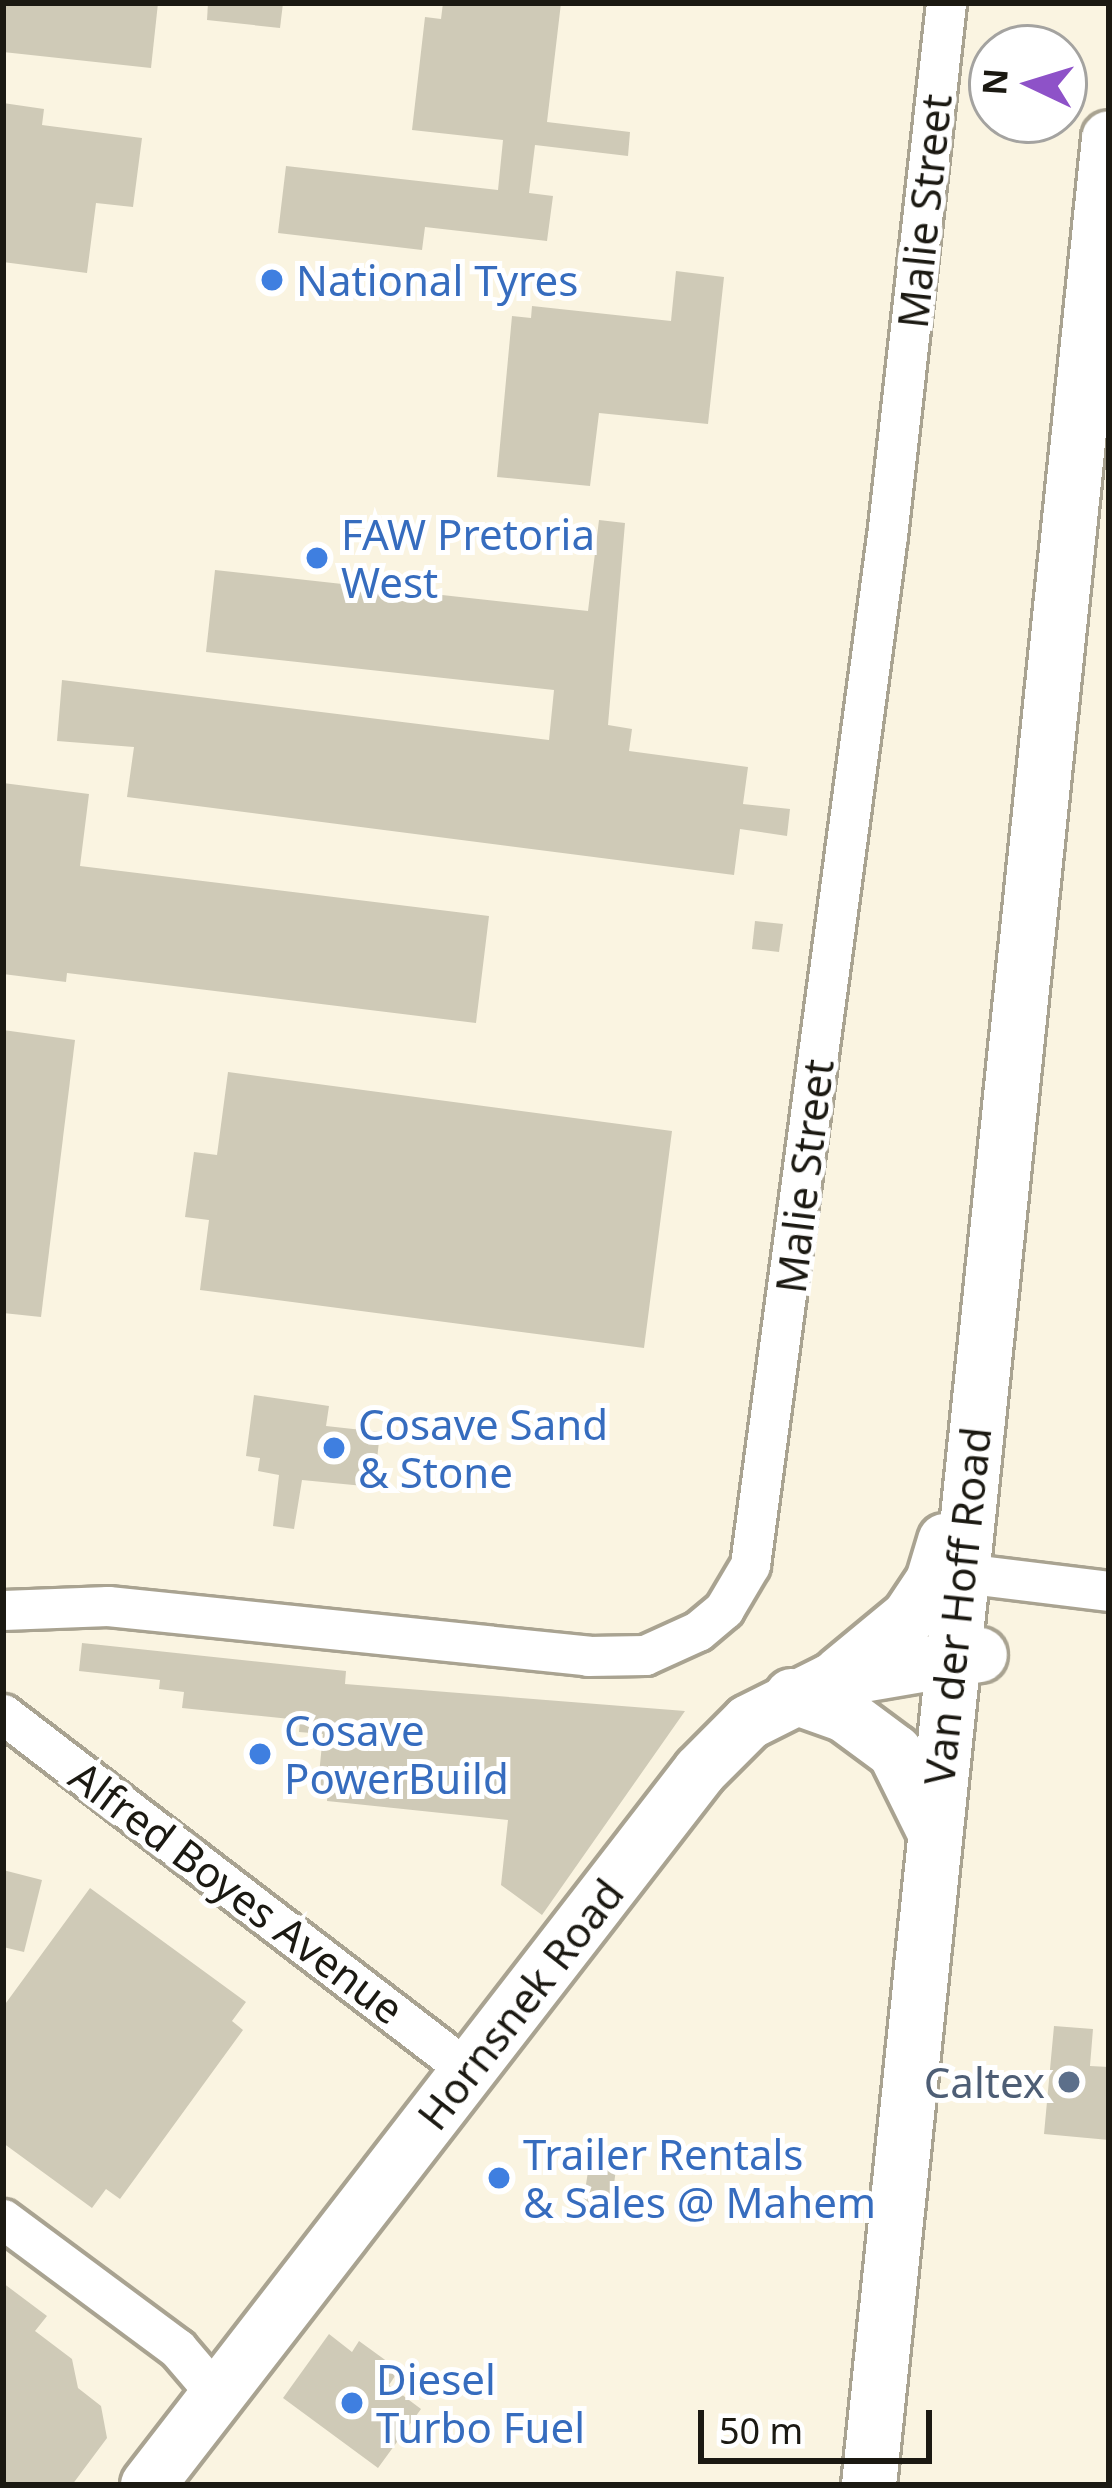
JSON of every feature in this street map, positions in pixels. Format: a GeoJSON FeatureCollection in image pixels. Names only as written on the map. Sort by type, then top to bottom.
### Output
{"type":"FeatureCollection","features":[{"type":"Feature","properties":{"kind":"main road","name":"Van der Hoff Road"},"geometry":{"type":"LineString","coordinates":[[889,2485],[965,1656],[976,1415],[1054,728],[1109,139]]}},
{"type":"Feature","properties":{"kind":"main road","name":"Van der Hoff Road"},"geometry":{"type":"LineString","coordinates":[[869,2485],[935,1833],[965,1656],[987,1576],[1047,952],[1054,728]]}},
{"type":"Feature","properties":{"kind":"main road"},"geometry":{"type":"LineString","coordinates":[[935,1833],[895,1752],[813,1688],[909,1617],[933,1581],[976,1415]]}},
{"type":"Feature","properties":{"kind":"main road","name":"Hornsnek Road"},"geometry":{"type":"LineString","coordinates":[[148,2485],[700,1771],[748,1722],[813,1688],[965,1656]]}},
{"type":"Feature","properties":{"kind":"street","name":"Malie Street"},"geometry":{"type":"LineString","coordinates":[[3,1610],[108,1606],[588,1656],[645,1655],[698,1631],[724,1609],[750,1565],[887,536],[946,3]]}},
{"type":"Feature","properties":{"kind":"street"},"geometry":{"type":"LineString","coordinates":[[987,1576],[1109,1591]]}},
{"type":"Feature","properties":{"kind":"street","name":"Alfred Boyes Avenue"},"geometry":{"type":"LineString","coordinates":[[3,1714],[470,2071]]}},
{"type":"Feature","properties":{"kind":"street"},"geometry":{"type":"LineString","coordinates":[[3,2219],[177,2348],[218,2395]]}},
{"type":"Feature","properties":{"kind":"building"},"geometry":{"type":"Polygon","coordinates":[[[3,3],[158,3],[151,68],[3,52],[3,3]]]}},
{"type":"Feature","properties":{"kind":"building"},"geometry":{"type":"Polygon","coordinates":[[[208,3],[283,3],[280,28],[207,20],[208,3]]]}},
{"type":"Feature","properties":{"kind":"building"},"geometry":{"type":"Polygon","coordinates":[[[443,3],[561,3],[547,122],[630,132],[628,156],[535,145],[529,193],[553,196],[547,241],[425,227],[422,250],[278,233],[286,166],[498,190],[503,140],[412,130],[425,17],[441,19],[443,3]]]}},
{"type":"Feature","properties":{"kind":"building"},"geometry":{"type":"Polygon","coordinates":[[[3,103],[44,109],[42,125],[142,138],[133,207],[96,203],[87,273],[3,262],[3,103]]]}},
{"type":"Feature","properties":{"kind":"building"},"geometry":{"type":"Polygon","coordinates":[[[676,271],[724,277],[708,424],[599,413],[590,486],[497,477],[512,316],[531,318],[532,306],[671,321],[676,271]]]}},
{"type":"Feature","properties":{"kind":"building"},"geometry":{"type":"Polygon","coordinates":[[[599,520],[625,523],[608,725],[632,729],[629,751],[748,767],[743,804],[790,809],[787,836],[740,829],[734,875],[127,797],[134,747],[57,741],[62,680],[549,740],[554,690],[206,652],[215,570],[588,611],[599,520]]]}},
{"type":"Feature","properties":{"kind":"building"},"geometry":{"type":"Polygon","coordinates":[[[3,783],[89,794],[80,866],[489,916],[476,1023],[67,973],[66,982],[3,974],[3,783]]]}},
{"type":"Feature","properties":{"kind":"building"},"geometry":{"type":"Polygon","coordinates":[[[755,921],[783,924],[779,952],[752,949],[755,921]]]}},
{"type":"Feature","properties":{"kind":"building"},"geometry":{"type":"Polygon","coordinates":[[[3,1030],[75,1040],[41,1317],[3,1313],[3,1030]]]}},
{"type":"Feature","properties":{"kind":"building"},"geometry":{"type":"Polygon","coordinates":[[[228,1072],[672,1131],[644,1348],[200,1290],[209,1220],[185,1217],[194,1152],[217,1155],[228,1072]]]}},
{"type":"Feature","properties":{"kind":"building"},"geometry":{"type":"Polygon","coordinates":[[[254,1395],[329,1406],[326,1426],[380,1432],[374,1487],[302,1480],[294,1529],[273,1526],[279,1475],[258,1471],[260,1458],[246,1456],[254,1395]]]}},
{"type":"Feature","properties":{"kind":"building"},"geometry":{"type":"Polygon","coordinates":[[[82,1643],[346,1671],[345,1684],[685,1711],[542,1915],[501,1885],[508,1820],[327,1801],[328,1786],[318,1785],[323,1734],[299,1732],[300,1720],[182,1708],[184,1692],[159,1689],[160,1680],[79,1671],[82,1643]]]}},
{"type":"Feature","properties":{"kind":"building"},"geometry":{"type":"Polygon","coordinates":[[[3,1870],[42,1880],[24,1952],[3,1947],[3,1870]]]}},
{"type":"Feature","properties":{"kind":"building"},"geometry":{"type":"Polygon","coordinates":[[[90,1888],[246,2002],[232,2021],[243,2030],[120,2199],[106,2189],[92,2208],[3,2143],[3,2007],[90,1888]]]}},
{"type":"Feature","properties":{"kind":"building","name":"Caltex"},"geometry":{"type":"Polygon","coordinates":[[[1054,2026],[1093,2029],[1090,2066],[1109,2067],[1109,2140],[1044,2134],[1054,2026]]]}},
{"type":"Feature","properties":{"kind":"building"},"geometry":{"type":"Polygon","coordinates":[[[589,2165],[616,2169],[610,2214],[582,2210],[589,2165]]]}},
{"type":"Feature","properties":{"kind":"building"},"geometry":{"type":"Polygon","coordinates":[[[3,2283],[47,2316],[35,2331],[72,2359],[78,2388],[101,2406],[107,2438],[72,2485],[3,2485],[3,2283]]]}},
{"type":"Feature","properties":{"kind":"building","name":"Diesel Turbo Fuel"},"geometry":{"type":"Polygon","coordinates":[[[329,2334],[352,2352],[359,2341],[399,2370],[389,2385],[421,2409],[378,2468],[283,2398],[329,2334]]]}},
{"type":"Feature","properties":{"kind":"place","name":"National Tyres"},"geometry":{"type":"Point","coordinates":[272,280]}},
{"type":"Feature","properties":{"kind":"place","name":"FAW Pretoria West"},"geometry":{"type":"Point","coordinates":[317,558]}},
{"type":"Feature","properties":{"kind":"place","name":"Cosave Sand & Stone"},"geometry":{"type":"Point","coordinates":[334,1448]}},
{"type":"Feature","properties":{"kind":"place","name":"Cosave PowerBuild"},"geometry":{"type":"Point","coordinates":[260,1754]}},
{"type":"Feature","properties":{"kind":"place","name":"Caltex"},"geometry":{"type":"Point","coordinates":[1069,2082]}},
{"type":"Feature","properties":{"kind":"place","name":"Trailer Rentals & Sales @ Mahem"},"geometry":{"type":"Point","coordinates":[499,2178]}},
{"type":"Feature","properties":{"kind":"place","name":"Diesel Turbo Fuel"},"geometry":{"type":"Point","coordinates":[352,2403]}}]}
